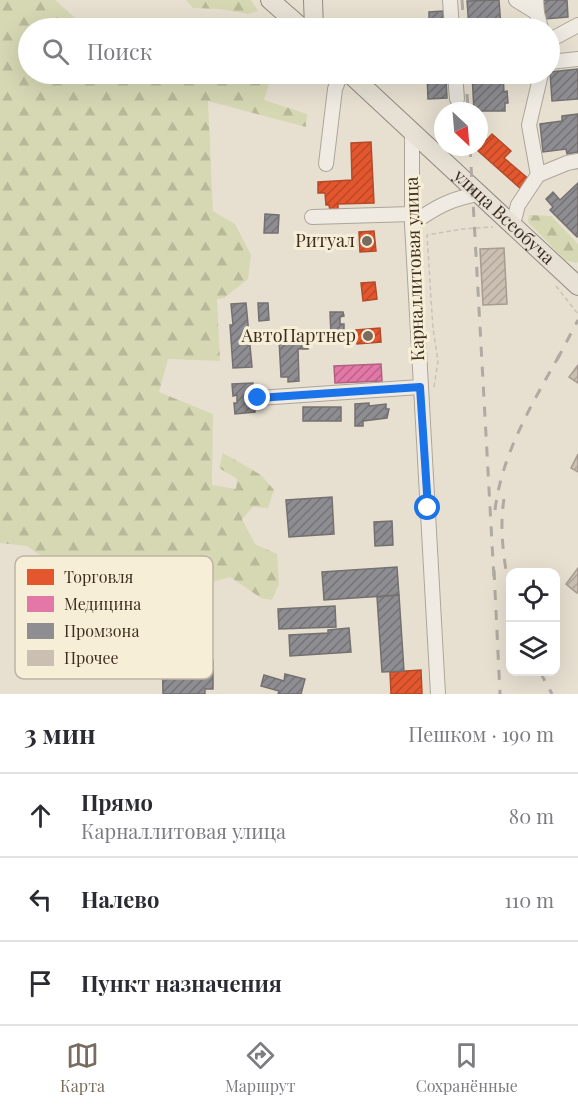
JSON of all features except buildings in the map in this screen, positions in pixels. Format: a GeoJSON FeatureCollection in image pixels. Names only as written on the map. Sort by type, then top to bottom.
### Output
{"type":"FeatureCollection","features":[{"type":"Feature","properties":{"kind":"main road"},"geometry":{"type":"LineString","coordinates":[[270,0],[291,18]]}},
{"type":"Feature","properties":{"kind":"main road"},"geometry":{"type":"LineString","coordinates":[[314,0],[314,18]]}},
{"type":"Feature","properties":{"kind":"main road","name":"улица Всеобуча"},"geometry":{"type":"LineString","coordinates":[[361,84],[481,194],[506,226],[578,286]]}},
{"type":"Feature","properties":{"kind":"street"},"geometry":{"type":"LineString","coordinates":[[450,0],[451,18]]}},
{"type":"Feature","properties":{"kind":"street"},"geometry":{"type":"LineString","coordinates":[[516,0],[536,7]]}},
{"type":"Feature","properties":{"kind":"street"},"geometry":{"type":"LineString","coordinates":[[560,35],[578,25]]}},
{"type":"Feature","properties":{"kind":"street"},"geometry":{"type":"LineString","coordinates":[[560,61],[578,59]]}},
{"type":"Feature","properties":{"kind":"street"},"geometry":{"type":"LineString","coordinates":[[326,164],[337,84]]}},
{"type":"Feature","properties":{"kind":"street"},"geometry":{"type":"LineString","coordinates":[[456,84],[457,99]]}},
{"type":"Feature","properties":{"kind":"street"},"geometry":{"type":"LineString","coordinates":[[538,175],[528,125],[539,84]]}},
{"type":"Feature","properties":{"kind":"street","name":"Карналлитовая улица"},"geometry":{"type":"LineString","coordinates":[[412,130],[412,219],[427,387],[438,694]]}},
{"type":"Feature","properties":{"kind":"street"},"geometry":{"type":"LineString","coordinates":[[506,226],[538,175],[578,161]]}},
{"type":"Feature","properties":{"kind":"street"},"geometry":{"type":"LineString","coordinates":[[312,217],[412,219],[442,203],[465,195],[481,194]]}},
{"type":"Feature","properties":{"kind":"street"},"geometry":{"type":"LineString","coordinates":[[258,398],[427,387]]}},
{"type":"Feature","properties":{"kind":"path"},"geometry":{"type":"LineString","coordinates":[[427,387],[438,360],[433,330],[427,234],[506,226]]}},
{"type":"Feature","properties":{"kind":"path"},"geometry":{"type":"LineString","coordinates":[[556,286],[578,314]]}},
{"type":"Feature","properties":{"kind":"green space"},"geometry":{"type":"Polygon","coordinates":[[[0,0],[55,0],[75,18],[18,18],[18,84],[269,84],[264,100],[307,114],[306,127],[208,101],[213,211],[235,224],[251,255],[248,279],[224,298],[217,299],[220,361],[168,359],[159,392],[213,414],[212,485],[236,489],[237,479],[219,468],[223,453],[261,475],[274,490],[268,508],[253,507],[242,519],[255,544],[277,554],[279,584],[272,600],[261,598],[230,577],[213,582],[213,556],[41,556],[27,546],[0,543],[0,0]]]}},
{"type":"Feature","properties":{"kind":"green space"},"geometry":{"type":"Polygon","coordinates":[[[186,0],[251,0],[258,11],[248,14],[220,9],[193,8],[186,0]]]}},
{"type":"Feature","properties":{"kind":"green space"},"geometry":{"type":"Polygon","coordinates":[[[529,215],[551,216],[578,244],[578,262],[565,260],[528,222],[529,215]]]}},
{"type":"Feature","properties":{"kind":"railway"},"geometry":{"type":"LineString","coordinates":[[462,0],[463,18]]}},
{"type":"Feature","properties":{"kind":"railway"},"geometry":{"type":"LineString","coordinates":[[467,84],[468,102]]}},
{"type":"Feature","properties":{"kind":"railway"},"geometry":{"type":"LineString","coordinates":[[470,156],[494,579]]}},
{"type":"Feature","properties":{"kind":"railway"},"geometry":{"type":"LineString","coordinates":[[557,360],[578,320]]}},
{"type":"Feature","properties":{"kind":"railway"},"geometry":{"type":"LineString","coordinates":[[495,510],[511,449],[529,410],[560,354]]}},
{"type":"Feature","properties":{"kind":"railway"},"geometry":{"type":"LineString","coordinates":[[504,499],[502,522],[506,569]]}},
{"type":"Feature","properties":{"kind":"railway"},"geometry":{"type":"LineString","coordinates":[[494,570],[500,694]]}},
{"type":"Feature","properties":{"kind":"railway"},"geometry":{"type":"LineString","coordinates":[[542,676],[552,694]]}},
{"type":"Feature","properties":{"kind":"place","name":"Ритуал"},"geometry":{"type":"Point","coordinates":[367,241]}},
{"type":"Feature","properties":{"kind":"place","name":"АвтоПартнер"},"geometry":{"type":"Point","coordinates":[368,336]}},
{"type":"Feature","properties":{"kind":"route"},"geometry":{"type":"LineString","coordinates":[[258,398],[420,387],[428,508]]}}]}
